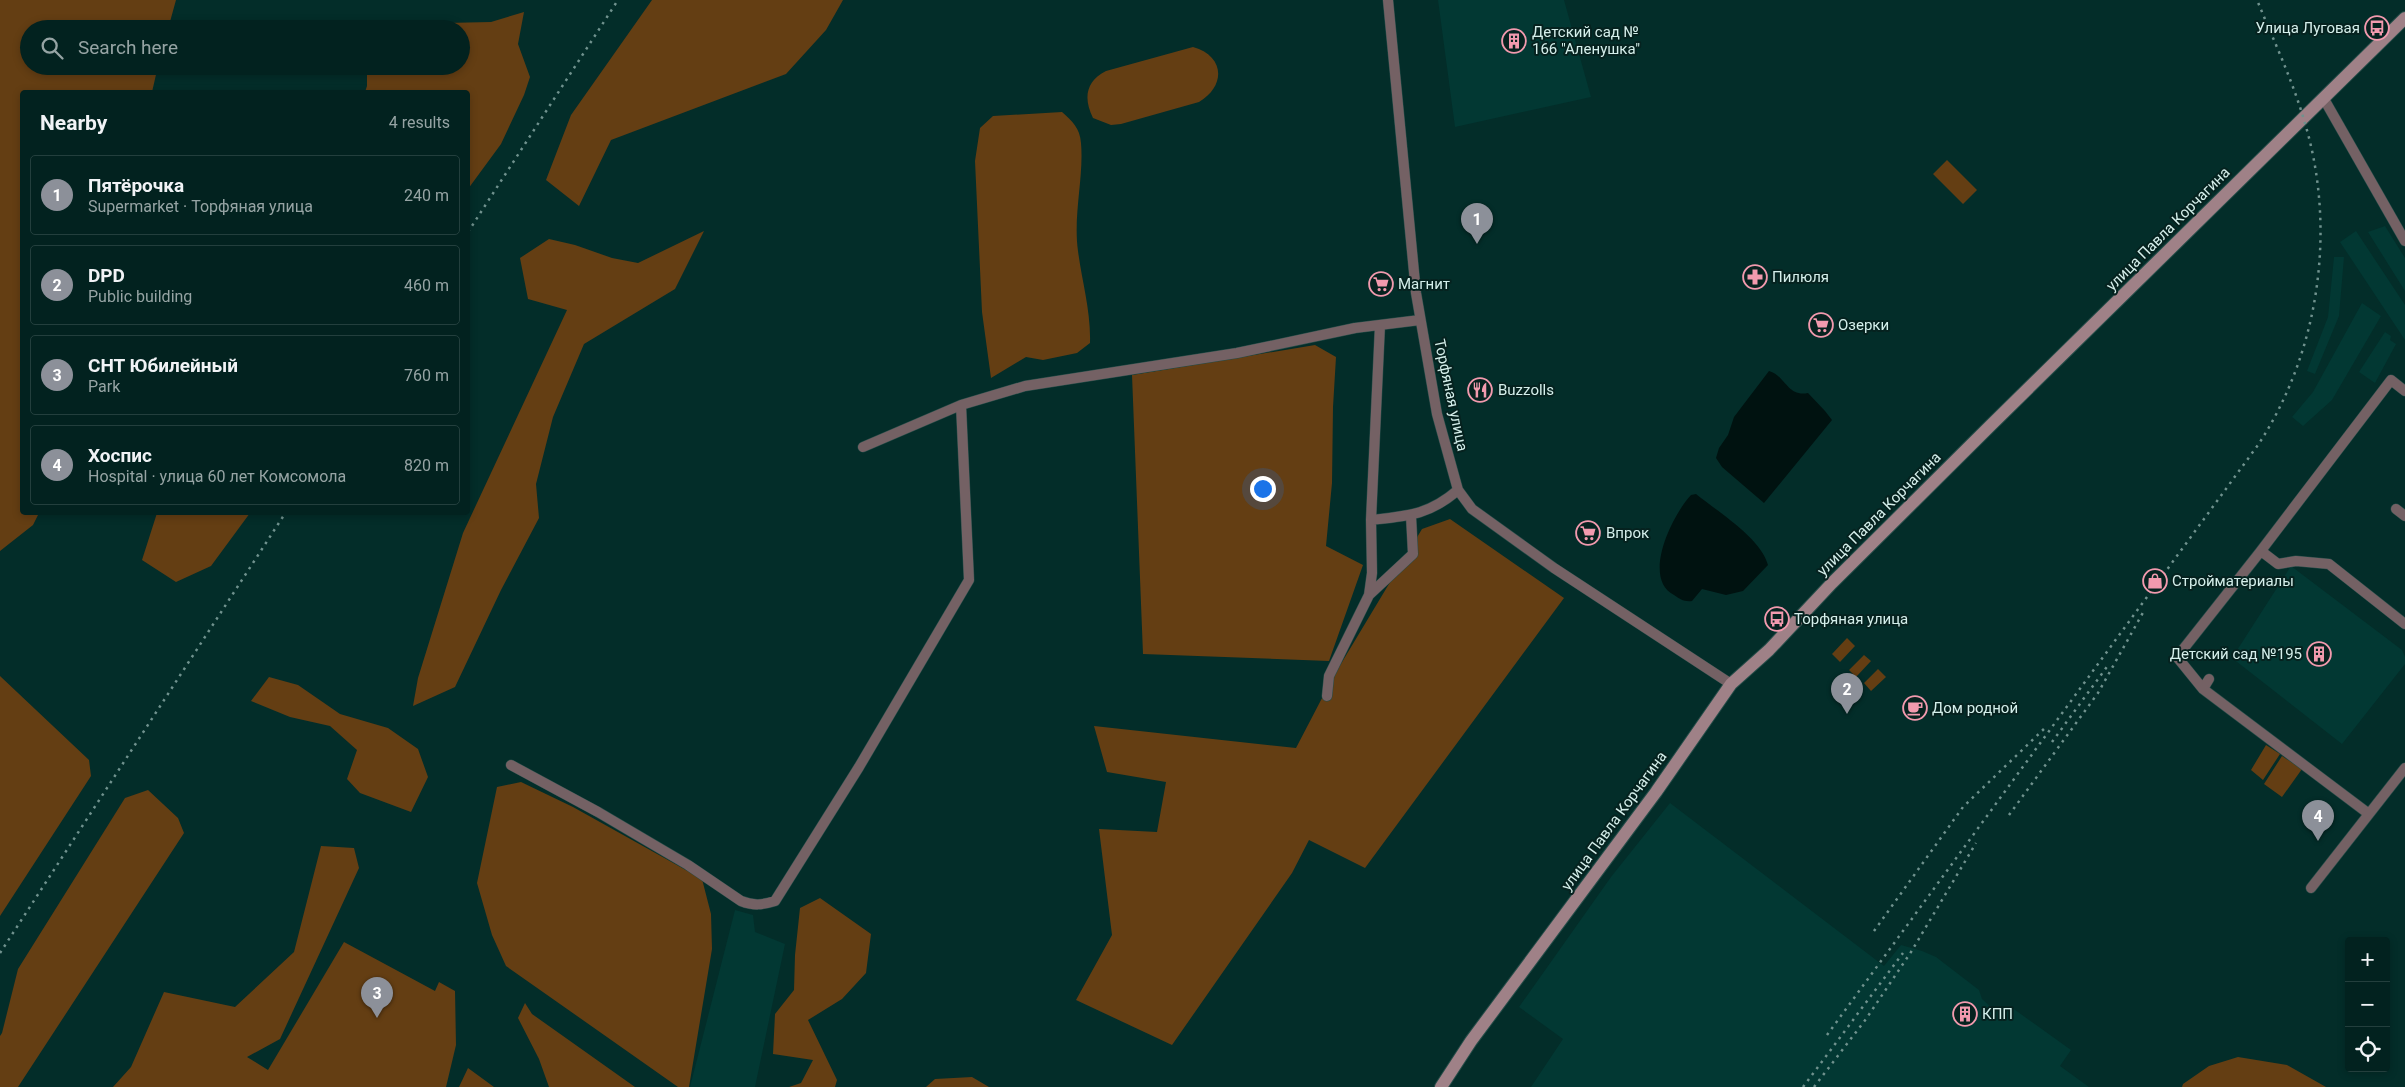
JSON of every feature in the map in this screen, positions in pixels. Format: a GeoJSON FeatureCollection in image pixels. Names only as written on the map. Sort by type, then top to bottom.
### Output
{"type":"FeatureCollection","features":[{"type":"Feature","properties":{"kind":"main road","name":"улица Павла Корчагина"},"geometry":{"type":"LineString","coordinates":[[1440,1087],[1471,1041],[1656,792],[1731,684],[1769,650],[1832,583],[2405,18]]}},
{"type":"Feature","properties":{"kind":"street","name":"Торфяная улица"},"geometry":{"type":"LineString","coordinates":[[1388,0],[1420,320],[1437,414],[1458,490],[1472,509],[1493,524],[1562,573],[1731,684]]}},
{"type":"Feature","properties":{"kind":"street"},"geometry":{"type":"LineString","coordinates":[[2324,99],[2405,242]]}},
{"type":"Feature","properties":{"kind":"street"},"geometry":{"type":"LineString","coordinates":[[863,447],[961,405],[994,394],[1051,380],[1237,353],[1292,340],[1420,320]]}},
{"type":"Feature","properties":{"kind":"street"},"geometry":{"type":"LineString","coordinates":[[1327,696],[1329,676],[1369,595],[1372,573],[1371,520],[1380,325]]}},
{"type":"Feature","properties":{"kind":"street"},"geometry":{"type":"LineString","coordinates":[[2370,814],[2203,688],[2177,657],[2261,551],[2391,380],[2405,392]]}},
{"type":"Feature","properties":{"kind":"street"},"geometry":{"type":"LineString","coordinates":[[511,765],[598,812],[688,865],[741,901],[750,905],[760,905],[775,901],[859,767],[969,580],[961,405]]}},
{"type":"Feature","properties":{"kind":"street"},"geometry":{"type":"LineString","coordinates":[[1371,520],[1411,516],[1441,504],[1458,490]]}},
{"type":"Feature","properties":{"kind":"street"},"geometry":{"type":"LineString","coordinates":[[2396,509],[2405,516]]}},
{"type":"Feature","properties":{"kind":"street"},"geometry":{"type":"LineString","coordinates":[[1369,595],[1413,554],[1411,516]]}},
{"type":"Feature","properties":{"kind":"street"},"geometry":{"type":"LineString","coordinates":[[2261,551],[2278,564],[2296,561],[2329,564],[2405,624]]}},
{"type":"Feature","properties":{"kind":"street"},"geometry":{"type":"LineString","coordinates":[[2203,688],[2209,679]]}},
{"type":"Feature","properties":{"kind":"street"},"geometry":{"type":"LineString","coordinates":[[2311,888],[2405,768]]}},
{"type":"Feature","properties":{"kind":"shaded area"},"geometry":{"type":"Polygon","coordinates":[[[0,0],[176,0],[170,20],[20,20],[20,75],[156,75],[152,90],[20,90],[20,515],[38,515],[33,525],[0,551],[0,0]]]}},
{"type":"Feature","properties":{"kind":"shaded area"},"geometry":{"type":"Polygon","coordinates":[[[652,0],[843,0],[826,30],[786,74],[611,140],[579,206],[546,180],[571,115],[652,0]]]}},
{"type":"Feature","properties":{"kind":"shaded area"},"geometry":{"type":"Polygon","coordinates":[[[1438,0],[1564,0],[1591,97],[1455,127],[1438,0]]]}},
{"type":"Feature","properties":{"kind":"shaded area"},"geometry":{"type":"Polygon","coordinates":[[[524,12],[518,44],[530,77],[524,95],[501,144],[470,186],[470,90],[366,90],[367,75],[470,75],[470,22],[491,22],[524,12]]]}},
{"type":"Feature","properties":{"kind":"shaded area"},"geometry":{"type":"Polygon","coordinates":[[[1193,47],[1204,51],[1211,57],[1216,64],[1218,72],[1214,88],[1199,102],[1121,124],[1111,125],[1093,118],[1087,97],[1090,85],[1099,75],[1106,71],[1193,47]]]}},
{"type":"Feature","properties":{"kind":"shaded area"},"geometry":{"type":"Polygon","coordinates":[[[1062,112],[1077,129],[1081,143],[1082,156],[1077,237],[1088,308],[1090,343],[1077,353],[1043,360],[1026,357],[991,378],[982,312],[975,161],[980,128],[993,116],[1062,112]]]}},
{"type":"Feature","properties":{"kind":"shaded area"},"geometry":{"type":"Polygon","coordinates":[[[1947,160],[1977,190],[1963,204],[1933,174],[1947,160]]]}},
{"type":"Feature","properties":{"kind":"shaded area"},"geometry":{"type":"Polygon","coordinates":[[[2385,226],[2405,258],[2405,291],[2368,232],[2385,226]]]}},
{"type":"Feature","properties":{"kind":"shaded area"},"geometry":{"type":"Polygon","coordinates":[[[704,231],[675,289],[584,344],[553,417],[536,484],[539,518],[501,590],[455,687],[413,706],[418,678],[463,533],[567,310],[528,299],[520,258],[549,239],[575,245],[612,258],[638,263],[704,231]]]}},
{"type":"Feature","properties":{"kind":"shaded area"},"geometry":{"type":"Polygon","coordinates":[[[2356,231],[2405,305],[2405,340],[2340,242],[2356,231]]]}},
{"type":"Feature","properties":{"kind":"shaded area"},"geometry":{"type":"Polygon","coordinates":[[[2334,257],[2344,257],[2339,316],[2315,374],[2307,371],[2328,317],[2334,257]]]}},
{"type":"Feature","properties":{"kind":"shaded area"},"geometry":{"type":"Polygon","coordinates":[[[2362,303],[2381,316],[2332,400],[2303,426],[2292,417],[2313,392],[2362,303]]]}},
{"type":"Feature","properties":{"kind":"shaded area"},"geometry":{"type":"Polygon","coordinates":[[[2385,332],[2391,336],[2390,340],[2396,344],[2375,383],[2359,372],[2385,332]]]}},
{"type":"Feature","properties":{"kind":"shaded area"},"geometry":{"type":"Polygon","coordinates":[[[1315,345],[1336,357],[1332,483],[1326,546],[1363,565],[1329,661],[1143,654],[1132,375],[1315,345]]]}},
{"type":"Feature","properties":{"kind":"shaded area"},"geometry":{"type":"Polygon","coordinates":[[[1769,371],[1779,377],[1795,392],[1808,393],[1832,420],[1764,503],[1722,467],[1716,458],[1719,448],[1728,435],[1734,417],[1769,371]]]}},
{"type":"Feature","properties":{"kind":"shaded area"},"geometry":{"type":"Polygon","coordinates":[[[1696,494],[1738,526],[1764,555],[1768,565],[1743,591],[1726,595],[1702,589],[1692,601],[1684,601],[1665,587],[1660,575],[1663,546],[1676,516],[1691,495],[1696,494]]]}},
{"type":"Feature","properties":{"kind":"shaded area"},"geometry":{"type":"Polygon","coordinates":[[[156,515],[249,515],[211,566],[176,582],[142,560],[156,515]]]}},
{"type":"Feature","properties":{"kind":"shaded area"},"geometry":{"type":"Polygon","coordinates":[[[1450,519],[1564,598],[1365,868],[1309,840],[1292,873],[1172,1045],[1076,1000],[1112,935],[1099,829],[1157,832],[1166,782],[1107,772],[1094,726],[1296,748],[1333,677],[1422,529],[1450,519]]]}},
{"type":"Feature","properties":{"kind":"shaded area"},"geometry":{"type":"Polygon","coordinates":[[[2291,566],[2402,650],[2405,657],[2405,664],[2342,744],[2232,658],[2291,566]]]}},
{"type":"Feature","properties":{"kind":"shaded area"},"geometry":{"type":"Polygon","coordinates":[[[1847,638],[1855,646],[1840,662],[1832,654],[1847,638]]]}},
{"type":"Feature","properties":{"kind":"shaded area"},"geometry":{"type":"Polygon","coordinates":[[[1864,655],[1871,661],[1856,677],[1849,670],[1864,655]]]}},
{"type":"Feature","properties":{"kind":"shaded area"},"geometry":{"type":"Polygon","coordinates":[[[1878,669],[1886,677],[1871,691],[1864,683],[1878,669]]]}},
{"type":"Feature","properties":{"kind":"shaded area"},"geometry":{"type":"Polygon","coordinates":[[[0,676],[89,760],[91,776],[0,916],[0,676]]]}},
{"type":"Feature","properties":{"kind":"shaded area"},"geometry":{"type":"Polygon","coordinates":[[[269,677],[298,685],[340,714],[388,728],[418,749],[428,777],[411,812],[360,793],[347,779],[357,750],[330,726],[290,717],[251,701],[269,677]]]}},
{"type":"Feature","properties":{"kind":"shaded area"},"geometry":{"type":"Polygon","coordinates":[[[2266,745],[2280,754],[2263,780],[2251,770],[2266,745]]]}},
{"type":"Feature","properties":{"kind":"shaded area"},"geometry":{"type":"Polygon","coordinates":[[[2282,756],[2302,769],[2282,797],[2264,784],[2282,756]]]}},
{"type":"Feature","properties":{"kind":"shaded area"},"geometry":{"type":"Polygon","coordinates":[[[521,782],[573,807],[702,879],[711,914],[712,949],[689,1087],[678,1087],[506,966],[492,935],[477,883],[497,787],[521,782]]]}},
{"type":"Feature","properties":{"kind":"shaded area"},"geometry":{"type":"Polygon","coordinates":[[[148,790],[178,818],[184,833],[18,1087],[0,1087],[0,1036],[18,969],[125,798],[148,790]]]}},
{"type":"Feature","properties":{"kind":"shaded area"},"geometry":{"type":"Polygon","coordinates":[[[1670,803],[1884,966],[1901,945],[1922,951],[1936,957],[1979,990],[1982,999],[1992,1008],[2011,1007],[2071,1050],[2060,1066],[2089,1087],[1531,1087],[1563,1039],[1519,1007],[1611,877],[1670,803]]]}},
{"type":"Feature","properties":{"kind":"shaded area"},"geometry":{"type":"Polygon","coordinates":[[[321,846],[354,848],[359,868],[280,1039],[247,1057],[268,1070],[344,942],[435,991],[439,982],[455,991],[456,1045],[446,1087],[113,1087],[131,1067],[164,992],[235,1007],[294,952],[321,846]]]}},
{"type":"Feature","properties":{"kind":"shaded area"},"geometry":{"type":"Polygon","coordinates":[[[820,898],[871,934],[866,973],[842,999],[808,1020],[837,1080],[835,1087],[789,1087],[801,1083],[813,1060],[773,1054],[775,1014],[794,990],[795,955],[800,908],[820,898]]]}},
{"type":"Feature","properties":{"kind":"shaded area"},"geometry":{"type":"Polygon","coordinates":[[[735,910],[753,915],[755,932],[785,944],[755,1087],[690,1087],[735,910]]]}},
{"type":"Feature","properties":{"kind":"shaded area"},"geometry":{"type":"Polygon","coordinates":[[[525,1003],[532,1014],[635,1087],[549,1087],[539,1059],[518,1018],[525,1003]]]}},
{"type":"Feature","properties":{"kind":"shaded area"},"geometry":{"type":"Polygon","coordinates":[[[2238,1057],[2287,1065],[2326,1087],[2182,1087],[2183,1084],[2209,1066],[2238,1057]]]}},
{"type":"Feature","properties":{"kind":"shaded area"},"geometry":{"type":"Polygon","coordinates":[[[468,1068],[494,1087],[459,1087],[468,1068]]]}},
{"type":"Feature","properties":{"kind":"shaded area"},"geometry":{"type":"Polygon","coordinates":[[[972,1077],[989,1087],[926,1087],[935,1079],[972,1077]]]}},
{"type":"Feature","properties":{"kind":"railway"},"geometry":{"type":"LineString","coordinates":[[470,229],[618,0]]}},
{"type":"Feature","properties":{"kind":"railway"},"geometry":{"type":"LineString","coordinates":[[1827,1035],[2258,445],[2279,408],[2296,370],[2309,329],[2317,287],[2320,245],[2319,203],[2314,161],[2304,120],[2288,74],[2257,0]]}},
{"type":"Feature","properties":{"kind":"railway"},"geometry":{"type":"LineString","coordinates":[[0,953],[284,515]]}},
{"type":"Feature","properties":{"kind":"railway"},"geometry":{"type":"LineString","coordinates":[[2009,815],[2098,693],[2145,609]]}},
{"type":"Feature","properties":{"kind":"railway"},"geometry":{"type":"LineString","coordinates":[[2052,742],[2109,664]]}},
{"type":"Feature","properties":{"kind":"railway"},"geometry":{"type":"LineString","coordinates":[[1874,931],[1963,807],[2046,727]]}},
{"type":"Feature","properties":{"kind":"railway"},"geometry":{"type":"LineString","coordinates":[[1814,1087],[1866,1019],[1911,952],[1976,843]]}},
{"type":"Feature","properties":{"kind":"railway"},"geometry":{"type":"LineString","coordinates":[[1803,1087],[1903,953]]}},
{"type":"Feature","properties":{"kind":"place","name":"Улица Луговая"},"geometry":{"type":"Point","coordinates":[2377,28]}},
{"type":"Feature","properties":{"kind":"place","name":"Детский сад № 166 \"Аленушка\""},"geometry":{"type":"Point","coordinates":[1514,41]}},
{"type":"Feature","properties":{"kind":"place","name":"Пятёрочка"},"geometry":{"type":"Point","coordinates":[1477,244]}},
{"type":"Feature","properties":{"kind":"place","name":"Пилюля"},"geometry":{"type":"Point","coordinates":[1755,277]}},
{"type":"Feature","properties":{"kind":"place","name":"Магнит"},"geometry":{"type":"Point","coordinates":[1381,284]}},
{"type":"Feature","properties":{"kind":"place","name":"Озерки"},"geometry":{"type":"Point","coordinates":[1821,325]}},
{"type":"Feature","properties":{"kind":"place","name":"Buzzolls"},"geometry":{"type":"Point","coordinates":[1480,390]}},
{"type":"Feature","properties":{"kind":"place","name":"Впрок"},"geometry":{"type":"Point","coordinates":[1588,533]}},
{"type":"Feature","properties":{"kind":"place","name":"Стройматериалы"},"geometry":{"type":"Point","coordinates":[2155,581]}},
{"type":"Feature","properties":{"kind":"place","name":"Торфяная улица"},"geometry":{"type":"Point","coordinates":[1777,619]}},
{"type":"Feature","properties":{"kind":"place","name":"Детский сад №195"},"geometry":{"type":"Point","coordinates":[2319,654]}},
{"type":"Feature","properties":{"kind":"place","name":"Дом родной"},"geometry":{"type":"Point","coordinates":[1915,708]}},
{"type":"Feature","properties":{"kind":"place","name":"DPD"},"geometry":{"type":"Point","coordinates":[1847,714]}},
{"type":"Feature","properties":{"kind":"place","name":"Хоспис"},"geometry":{"type":"Point","coordinates":[2318,841]}},
{"type":"Feature","properties":{"kind":"place","name":"КПП"},"geometry":{"type":"Point","coordinates":[1965,1014]}},
{"type":"Feature","properties":{"kind":"place","name":"СНТ Юбилейный"},"geometry":{"type":"Point","coordinates":[377,1018]}}]}
